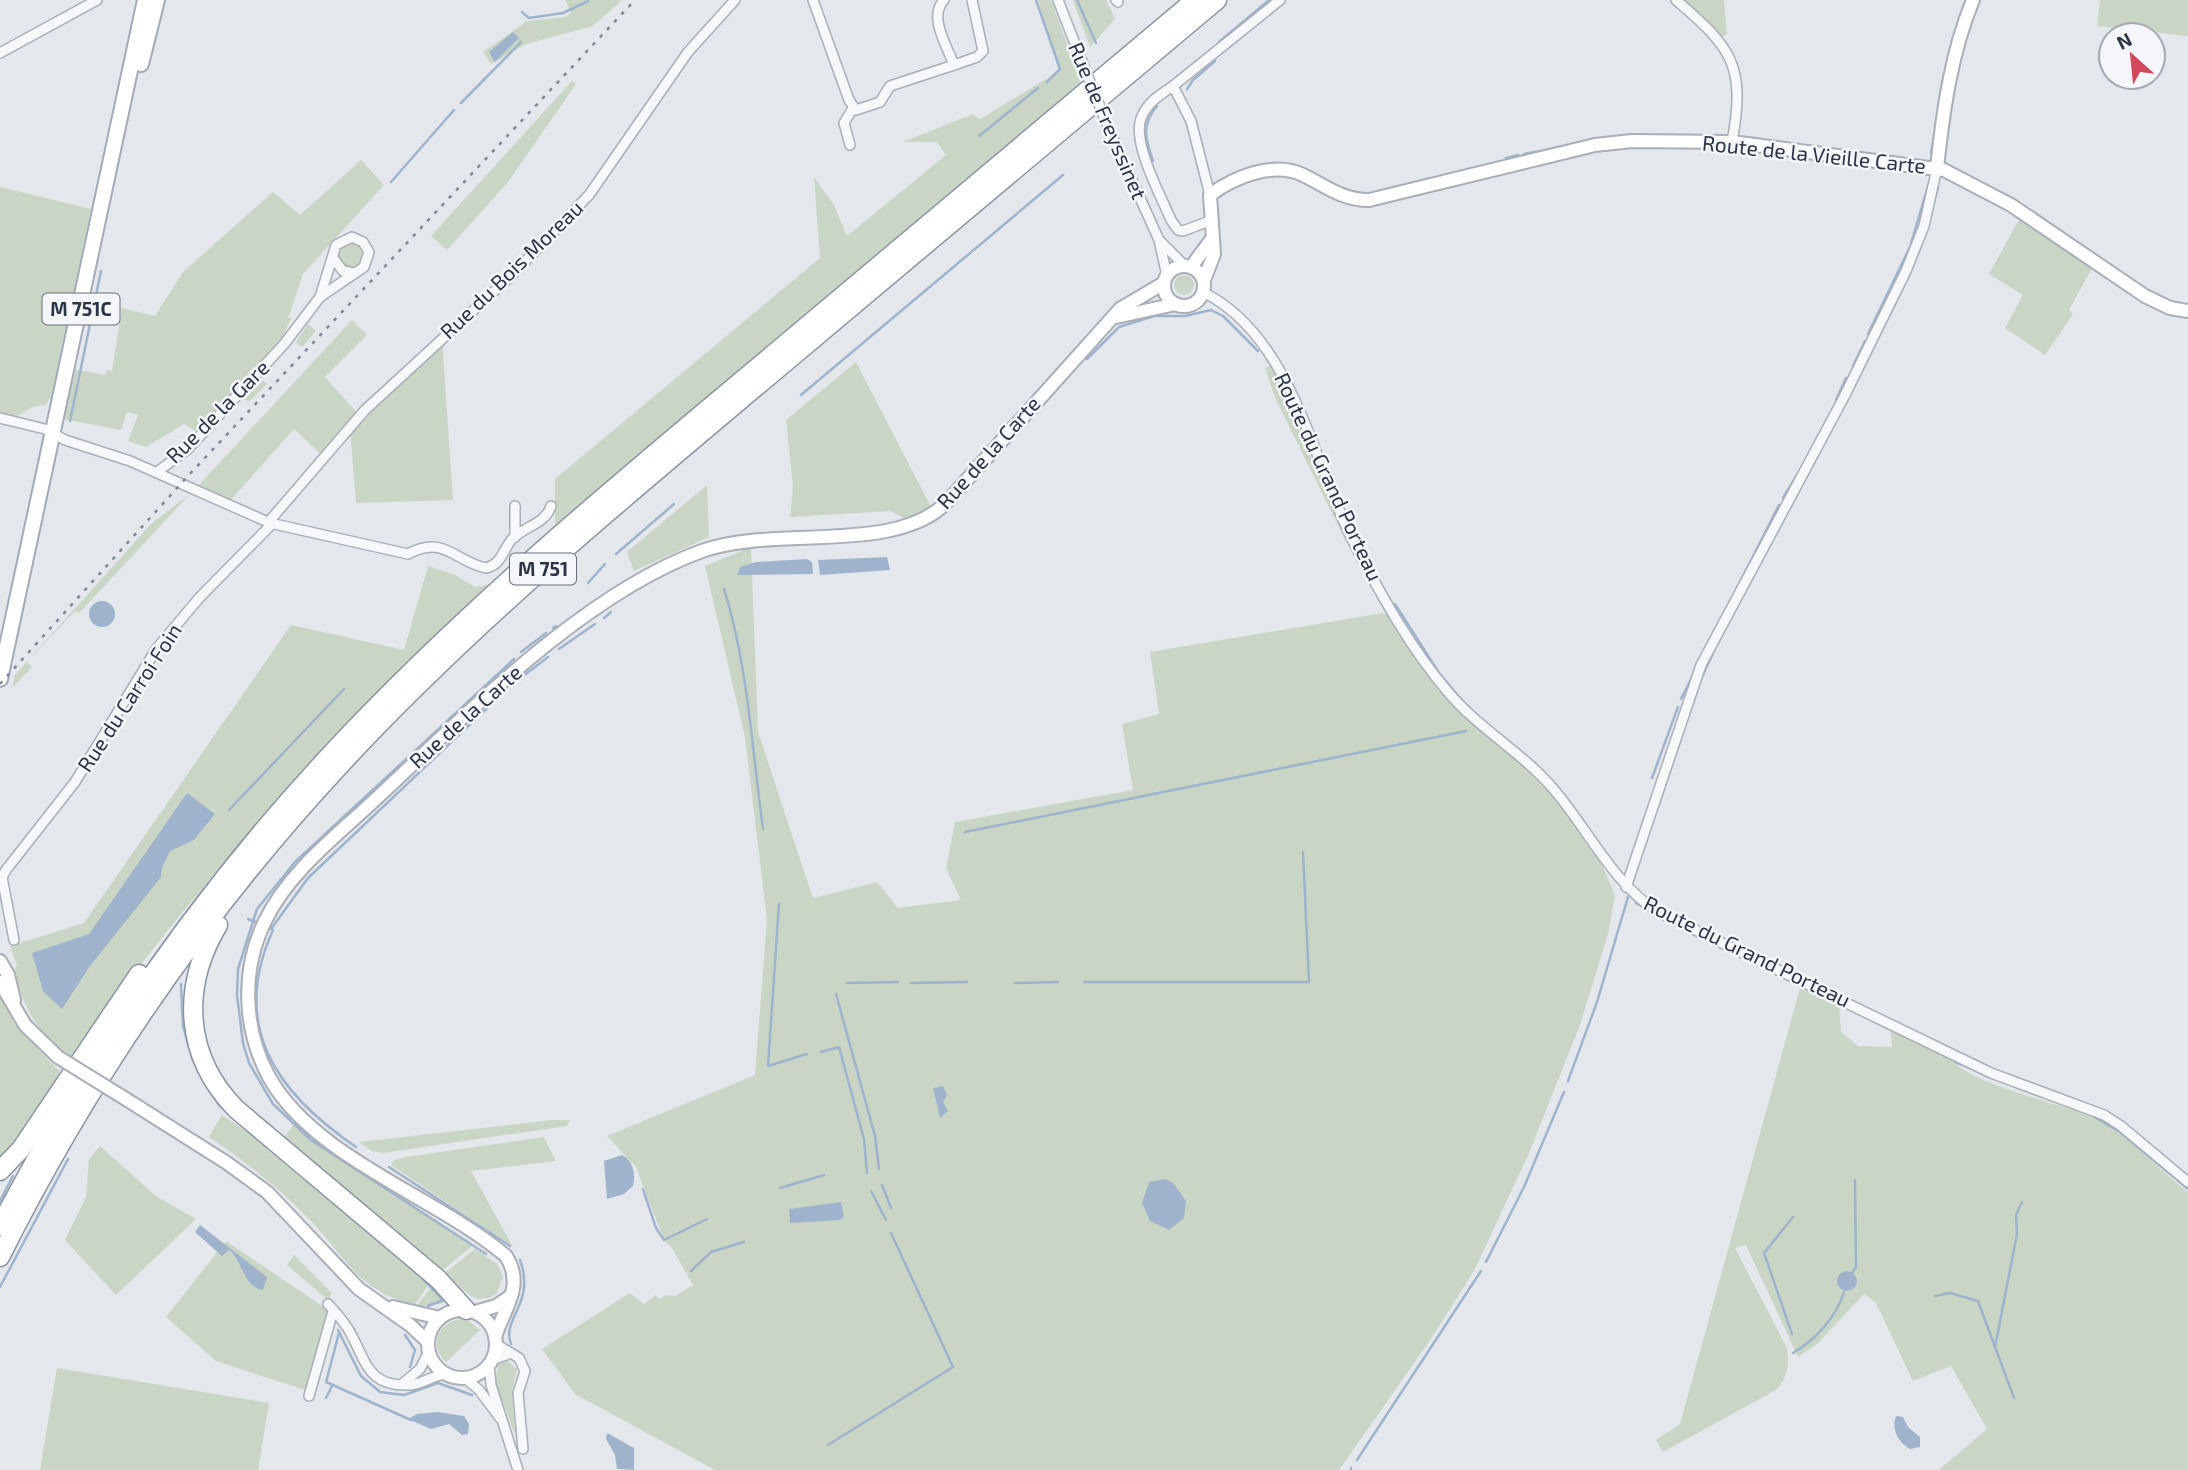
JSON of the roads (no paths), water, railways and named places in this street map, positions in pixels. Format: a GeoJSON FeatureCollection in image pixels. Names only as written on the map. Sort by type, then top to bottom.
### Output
{"type":"FeatureCollection","features":[{"type":"Feature","properties":{"kind":"highway","name":"M 751"},"geometry":{"type":"LineString","coordinates":[[0,1226],[87,1072],[155,971],[215,890],[281,810],[357,727],[519,571],[1195,0]]}},
{"type":"Feature","properties":{"kind":"highway","name":"M 751"},"geometry":{"type":"LineString","coordinates":[[0,1257],[55,1154],[112,1060],[181,959],[251,868],[385,719],[529,582],[1217,0]]}},
{"type":"Feature","properties":{"kind":"highway"},"geometry":{"type":"LineString","coordinates":[[251,868],[209,940],[194,980],[192,1019],[205,1068],[218,1089],[236,1109],[438,1279],[470,1311]]}},
{"type":"Feature","properties":{"kind":"highway"},"geometry":{"type":"LineString","coordinates":[[0,1171],[21,1149],[107,1018],[157,950],[215,890]]}},
{"type":"Feature","properties":{"kind":"main road","name":"M 751C"},"geometry":{"type":"LineString","coordinates":[[0,679],[4,649],[14,618],[54,435],[145,0]]}},
{"type":"Feature","properties":{"kind":"main road","name":"M 751C"},"geometry":{"type":"LineString","coordinates":[[108,184],[157,0]]}},
{"type":"Feature","properties":{"kind":"street"},"geometry":{"type":"LineString","coordinates":[[0,53],[97,0]]}},
{"type":"Feature","properties":{"kind":"street","name":"Rue du Bois Moreau"},"geometry":{"type":"LineString","coordinates":[[270,523],[365,410],[513,274],[589,195],[688,52],[735,0]]}},
{"type":"Feature","properties":{"kind":"street"},"geometry":{"type":"LineString","coordinates":[[813,0],[821,28],[830,41],[853,108],[844,123],[850,145]]}},
{"type":"Feature","properties":{"kind":"street"},"geometry":{"type":"LineString","coordinates":[[944,0],[937,8],[936,17],[954,65]]}},
{"type":"Feature","properties":{"kind":"street"},"geometry":{"type":"LineString","coordinates":[[853,108],[860,110],[876,104],[890,86],[977,57],[984,48],[972,0]]}},
{"type":"Feature","properties":{"kind":"street","name":"Rue de Freyssinet"},"geometry":{"type":"LineString","coordinates":[[1058,0],[1108,127],[1159,240]]}},
{"type":"Feature","properties":{"kind":"street"},"geometry":{"type":"LineString","coordinates":[[1212,220],[1183,231],[1178,230],[1171,220],[1141,144],[1138,128],[1142,114],[1155,99],[1280,0]]}},
{"type":"Feature","properties":{"kind":"street"},"geometry":{"type":"LineString","coordinates":[[1676,0],[1720,38],[1730,57],[1736,83],[1732,142]]}},
{"type":"Feature","properties":{"kind":"street"},"geometry":{"type":"LineString","coordinates":[[1626,887],[1701,665],[1844,397],[1906,271],[1924,226],[1937,169],[1944,105],[1956,51],[1973,0]]}},
{"type":"Feature","properties":{"kind":"street"},"geometry":{"type":"LineString","coordinates":[[1112,318],[1176,304],[1189,305],[1203,286],[1212,262],[1210,195],[1191,121],[1173,86]]}},
{"type":"Feature","properties":{"kind":"street","name":"Route de la Vieille Carte"},"geometry":{"type":"LineString","coordinates":[[1210,195],[1241,178],[1280,169],[1299,173],[1346,198],[1369,200],[1488,169],[1605,143],[1732,142],[1937,169],[2011,205],[2145,296],[2170,307],[2188,311]]}},
{"type":"Feature","properties":{"kind":"street"},"geometry":{"type":"LineString","coordinates":[[352,237],[363,242],[369,257],[364,267],[354,273],[338,268],[333,258],[340,241],[352,237]]}},
{"type":"Feature","properties":{"kind":"street"},"geometry":{"type":"LineString","coordinates":[[1159,240],[1188,266],[1203,286]]}},
{"type":"Feature","properties":{"kind":"street"},"geometry":{"type":"LineString","coordinates":[[1159,240],[1169,299],[1176,304]]}},
{"type":"Feature","properties":{"kind":"street"},"geometry":{"type":"LineString","coordinates":[[1165,279],[1178,267],[1188,266],[1212,240]]}},
{"type":"Feature","properties":{"kind":"street","name":"Rue de la Gare"},"geometry":{"type":"LineString","coordinates":[[320,297],[333,258]]}},
{"type":"Feature","properties":{"kind":"street","name":"Rue de la Gare"},"geometry":{"type":"LineString","coordinates":[[0,418],[45,429],[54,435],[157,472],[188,449],[285,343],[320,297],[354,273]]}},
{"type":"Feature","properties":{"kind":"street","name":"Rue de la Carte"},"geometry":{"type":"LineString","coordinates":[[496,1340],[510,1308],[514,1274],[506,1256],[333,1143],[285,1101],[262,1062],[252,1032],[248,1003],[251,965],[259,934],[272,908],[309,862],[498,686],[616,597],[664,568],[708,549],[775,538],[895,530],[925,520],[946,503],[1120,309],[1165,279]]}},
{"type":"Feature","properties":{"kind":"street","name":"Route du Grand Porteau"},"geometry":{"type":"LineString","coordinates":[[1203,286],[1239,315],[1271,355],[1354,544],[1425,663],[1448,692],[1476,720],[1554,790],[1626,887],[1658,912],[1991,1073],[2104,1115],[2188,1182]]}},
{"type":"Feature","properties":{"kind":"street"},"geometry":{"type":"LineString","coordinates":[[157,472],[270,523],[408,554],[428,547],[439,547],[486,568],[498,563],[514,537],[545,518],[547,505]]}},
{"type":"Feature","properties":{"kind":"street"},"geometry":{"type":"LineString","coordinates":[[514,506],[514,537]]}},
{"type":"Feature","properties":{"kind":"street","name":"Rue du Carroi Foin"},"geometry":{"type":"LineString","coordinates":[[1,879],[75,782],[157,648],[186,612],[270,523]]}},
{"type":"Feature","properties":{"kind":"street"},"geometry":{"type":"LineString","coordinates":[[0,632],[14,618]]}},
{"type":"Feature","properties":{"kind":"street"},"geometry":{"type":"LineString","coordinates":[[1,879],[14,940]]}},
{"type":"Feature","properties":{"kind":"street"},"geometry":{"type":"LineString","coordinates":[[0,961],[11,983],[16,1007]]}},
{"type":"Feature","properties":{"kind":"street"},"geometry":{"type":"LineString","coordinates":[[0,982],[32,1034],[58,1057],[256,1183],[296,1219],[352,1283],[418,1330],[435,1364],[446,1374],[465,1378],[479,1390],[501,1419]]}},
{"type":"Feature","properties":{"kind":"street"},"geometry":{"type":"LineString","coordinates":[[402,1385],[420,1369],[432,1329],[440,1318],[452,1311],[496,1306],[511,1296]]}},
{"type":"Feature","properties":{"kind":"street"},"geometry":{"type":"LineString","coordinates":[[381,1304],[440,1318]]}},
{"type":"Feature","properties":{"kind":"street"},"geometry":{"type":"LineString","coordinates":[[309,1396],[330,1307],[344,1322],[374,1376],[390,1384],[414,1385],[446,1374]]}},
{"type":"Feature","properties":{"kind":"street"},"geometry":{"type":"LineString","coordinates":[[470,1311],[490,1325],[496,1340],[509,1354],[519,1358],[525,1376],[518,1393],[523,1449]]}},
{"type":"Feature","properties":{"kind":"street"},"geometry":{"type":"LineString","coordinates":[[496,1340],[489,1378],[518,1470]]}},
{"type":"Feature","properties":{"kind":"street"},"geometry":{"type":"LineString","coordinates":[[465,1378],[477,1374],[491,1362],[509,1354]]}},
{"type":"Feature","properties":{"kind":"water"},"geometry":{"type":"Polygon","coordinates":[[[513,32],[519,38],[495,62],[489,52],[513,32]]]}},
{"type":"Feature","properties":{"kind":"water"},"geometry":{"type":"Polygon","coordinates":[[[887,557],[890,570],[820,575],[818,560],[887,557]]]}},
{"type":"Feature","properties":{"kind":"water"},"geometry":{"type":"Polygon","coordinates":[[[807,559],[812,562],[813,574],[737,575],[740,567],[756,562],[807,559]]]}},
{"type":"Feature","properties":{"kind":"water"},"geometry":{"type":"Polygon","coordinates":[[[102,601],[111,605],[115,614],[111,623],[102,627],[93,623],[89,614],[93,605],[102,601]]]}},
{"type":"Feature","properties":{"kind":"water"},"geometry":{"type":"Polygon","coordinates":[[[187,793],[215,814],[194,840],[170,851],[161,877],[90,966],[62,1009],[43,991],[32,953],[89,934],[187,793]]]}},
{"type":"Feature","properties":{"kind":"water"},"geometry":{"type":"Polygon","coordinates":[[[943,1086],[947,1095],[943,1102],[948,1111],[940,1118],[933,1088],[943,1086]]]}},
{"type":"Feature","properties":{"kind":"water"},"geometry":{"type":"Polygon","coordinates":[[[622,1155],[629,1160],[633,1168],[633,1186],[624,1194],[607,1199],[604,1161],[622,1155]]]}},
{"type":"Feature","properties":{"kind":"water"},"geometry":{"type":"Polygon","coordinates":[[[1166,1179],[1174,1184],[1186,1201],[1184,1218],[1169,1230],[1150,1221],[1142,1203],[1149,1182],[1166,1179]]]}},
{"type":"Feature","properties":{"kind":"water"},"geometry":{"type":"Polygon","coordinates":[[[841,1202],[844,1217],[840,1220],[790,1223],[789,1209],[841,1202]]]}},
{"type":"Feature","properties":{"kind":"water"},"geometry":{"type":"Polygon","coordinates":[[[200,1225],[267,1277],[263,1290],[251,1283],[234,1254],[229,1250],[222,1256],[195,1232],[200,1225]]]}},
{"type":"Feature","properties":{"kind":"water"},"geometry":{"type":"Polygon","coordinates":[[[1843,1271],[1851,1271],[1857,1281],[1851,1291],[1843,1291],[1837,1285],[1837,1277],[1843,1271]]]}},
{"type":"Feature","properties":{"kind":"water"},"geometry":{"type":"Polygon","coordinates":[[[438,1412],[464,1416],[469,1424],[468,1434],[462,1435],[449,1424],[431,1429],[408,1419],[417,1414],[438,1412]]]}},
{"type":"Feature","properties":{"kind":"water"},"geometry":{"type":"Polygon","coordinates":[[[1896,1416],[1903,1417],[1908,1427],[1920,1437],[1920,1447],[1910,1449],[1902,1443],[1894,1426],[1896,1416]]]}},
{"type":"Feature","properties":{"kind":"water"},"geometry":{"type":"Polygon","coordinates":[[[607,1433],[634,1448],[634,1470],[617,1469],[615,1455],[606,1439],[607,1433]]]}},
{"type":"Feature","properties":{"kind":"waterway"},"geometry":{"type":"LineString","coordinates":[[1036,0],[1060,69],[1047,82]]}},
{"type":"Feature","properties":{"kind":"waterway"},"geometry":{"type":"LineString","coordinates":[[1077,0],[1096,43]]}},
{"type":"Feature","properties":{"kind":"waterway"},"geometry":{"type":"LineString","coordinates":[[1219,42],[1269,0]]}},
{"type":"Feature","properties":{"kind":"waterway"},"geometry":{"type":"LineString","coordinates":[[522,12],[529,18],[563,13],[588,1]]}},
{"type":"Feature","properties":{"kind":"waterway"},"geometry":{"type":"LineString","coordinates":[[1959,20],[1965,3]]}},
{"type":"Feature","properties":{"kind":"waterway"},"geometry":{"type":"LineString","coordinates":[[461,103],[521,42]]}},
{"type":"Feature","properties":{"kind":"waterway"},"geometry":{"type":"LineString","coordinates":[[1187,89],[1193,80],[1215,61]]}},
{"type":"Feature","properties":{"kind":"waterway"},"geometry":{"type":"LineString","coordinates":[[979,136],[1038,88]]}},
{"type":"Feature","properties":{"kind":"waterway"},"geometry":{"type":"LineString","coordinates":[[1153,161],[1146,132],[1148,119],[1157,106]]}},
{"type":"Feature","properties":{"kind":"waterway"},"geometry":{"type":"LineString","coordinates":[[391,182],[454,110]]}},
{"type":"Feature","properties":{"kind":"waterway"},"geometry":{"type":"LineString","coordinates":[[1931,153],[1937,122]]}},
{"type":"Feature","properties":{"kind":"waterway"},"geometry":{"type":"LineString","coordinates":[[1524,154],[1621,136]]}},
{"type":"Feature","properties":{"kind":"waterway"},"geometry":{"type":"LineString","coordinates":[[1506,158],[1518,155]]}},
{"type":"Feature","properties":{"kind":"waterway"},"geometry":{"type":"LineString","coordinates":[[801,395],[1063,175]]}},
{"type":"Feature","properties":{"kind":"waterway"},"geometry":{"type":"LineString","coordinates":[[1868,334],[1910,247],[1928,186]]}},
{"type":"Feature","properties":{"kind":"waterway"},"geometry":{"type":"LineString","coordinates":[[1932,208],[1938,188]]}},
{"type":"Feature","properties":{"kind":"waterway"},"geometry":{"type":"LineString","coordinates":[[2078,258],[2096,270]]}},
{"type":"Feature","properties":{"kind":"waterway"},"geometry":{"type":"LineString","coordinates":[[70,421],[101,271]]}},
{"type":"Feature","properties":{"kind":"waterway"},"geometry":{"type":"LineString","coordinates":[[2101,274],[2129,292]]}},
{"type":"Feature","properties":{"kind":"waterway"},"geometry":{"type":"LineString","coordinates":[[1087,359],[1119,327],[1154,316],[1185,316],[1211,310],[1223,316],[1258,351]]}},
{"type":"Feature","properties":{"kind":"waterway"},"geometry":{"type":"LineString","coordinates":[[1853,366],[1865,341]]}},
{"type":"Feature","properties":{"kind":"waterway"},"geometry":{"type":"LineString","coordinates":[[1836,400],[1846,378]]}},
{"type":"Feature","properties":{"kind":"waterway"},"geometry":{"type":"LineString","coordinates":[[1783,498],[1797,475]]}},
{"type":"Feature","properties":{"kind":"waterway"},"geometry":{"type":"LineString","coordinates":[[616,554],[674,504]]}},
{"type":"Feature","properties":{"kind":"waterway"},"geometry":{"type":"LineString","coordinates":[[1681,699],[1779,505]]}},
{"type":"Feature","properties":{"kind":"waterway"},"geometry":{"type":"LineString","coordinates":[[588,583],[605,564]]}},
{"type":"Feature","properties":{"kind":"waterway"},"geometry":{"type":"LineString","coordinates":[[724,589],[739,647],[763,829]]}},
{"type":"Feature","properties":{"kind":"waterway"},"geometry":{"type":"LineString","coordinates":[[1395,604],[1439,673],[1466,705]]}},
{"type":"Feature","properties":{"kind":"waterway"},"geometry":{"type":"LineString","coordinates":[[604,618],[611,612]]}},
{"type":"Feature","properties":{"kind":"waterway"},"geometry":{"type":"LineString","coordinates":[[559,649],[595,624]]}},
{"type":"Feature","properties":{"kind":"waterway"},"geometry":{"type":"LineString","coordinates":[[521,652],[546,633]]}},
{"type":"Feature","properties":{"kind":"waterway"},"geometry":{"type":"LineString","coordinates":[[1701,679],[1714,651]]}},
{"type":"Feature","properties":{"kind":"waterway"},"geometry":{"type":"LineString","coordinates":[[518,680],[548,657]]}},
{"type":"Feature","properties":{"kind":"waterway"},"geometry":{"type":"LineString","coordinates":[[486,1254],[311,1140],[273,1104],[249,1063],[243,1043],[237,995],[238,969],[257,909],[295,862],[514,659]]}},
{"type":"Feature","properties":{"kind":"waterway"},"geometry":{"type":"LineString","coordinates":[[229,810],[344,689]]}},
{"type":"Feature","properties":{"kind":"waterway"},"geometry":{"type":"LineString","coordinates":[[271,929],[308,878],[500,696]]}},
{"type":"Feature","properties":{"kind":"waterway"},"geometry":{"type":"LineString","coordinates":[[1652,778],[1678,707]]}},
{"type":"Feature","properties":{"kind":"waterway"},"geometry":{"type":"LineString","coordinates":[[965,832],[1466,731]]}},
{"type":"Feature","properties":{"kind":"waterway"},"geometry":{"type":"LineString","coordinates":[[1084,982],[1309,982],[1303,852]]}},
{"type":"Feature","properties":{"kind":"waterway"},"geometry":{"type":"LineString","coordinates":[[1633,882],[1638,864]]}},
{"type":"Feature","properties":{"kind":"waterway"},"geometry":{"type":"LineString","coordinates":[[1568,1081],[1597,1002],[1628,897]]}},
{"type":"Feature","properties":{"kind":"waterway"},"geometry":{"type":"LineString","coordinates":[[1636,903],[1650,911]]}},
{"type":"Feature","properties":{"kind":"waterway"},"geometry":{"type":"LineString","coordinates":[[779,904],[768,1066],[807,1054]]}},
{"type":"Feature","properties":{"kind":"waterway"},"geometry":{"type":"LineString","coordinates":[[248,919],[255,922]]}},
{"type":"Feature","properties":{"kind":"waterway"},"geometry":{"type":"LineString","coordinates":[[273,930],[261,965],[256,997],[259,1027],[268,1055],[283,1080],[304,1104],[356,1147]]}},
{"type":"Feature","properties":{"kind":"waterway"},"geometry":{"type":"LineString","coordinates":[[847,983],[898,982]]}},
{"type":"Feature","properties":{"kind":"waterway"},"geometry":{"type":"LineString","coordinates":[[911,983],[967,982]]}},
{"type":"Feature","properties":{"kind":"waterway"},"geometry":{"type":"LineString","coordinates":[[1015,983],[1058,982]]}},
{"type":"Feature","properties":{"kind":"waterway"},"geometry":{"type":"LineString","coordinates":[[181,984],[183,1026],[192,1058],[219,1105],[412,1268]]}},
{"type":"Feature","properties":{"kind":"waterway"},"geometry":{"type":"LineString","coordinates":[[836,994],[875,1136],[879,1169]]}},
{"type":"Feature","properties":{"kind":"waterway"},"geometry":{"type":"LineString","coordinates":[[821,1052],[839,1047],[864,1139],[867,1173]]}},
{"type":"Feature","properties":{"kind":"waterway"},"geometry":{"type":"LineString","coordinates":[[1955,1062],[2046,1098]]}},
{"type":"Feature","properties":{"kind":"waterway"},"geometry":{"type":"LineString","coordinates":[[1486,1262],[1524,1187],[1564,1092]]}},
{"type":"Feature","properties":{"kind":"waterway"},"geometry":{"type":"LineString","coordinates":[[2091,1115],[2120,1132],[2188,1189]]}},
{"type":"Feature","properties":{"kind":"waterway"},"geometry":{"type":"LineString","coordinates":[[0,1287],[68,1159]]}},
{"type":"Feature","properties":{"kind":"waterway"},"geometry":{"type":"LineString","coordinates":[[389,1167],[510,1246]]}},
{"type":"Feature","properties":{"kind":"waterway"},"geometry":{"type":"LineString","coordinates":[[780,1188],[824,1175]]}},
{"type":"Feature","properties":{"kind":"waterway"},"geometry":{"type":"LineString","coordinates":[[0,1201],[13,1176]]}},
{"type":"Feature","properties":{"kind":"waterway"},"geometry":{"type":"LineString","coordinates":[[1853,1272],[1856,1267],[1855,1180]]}},
{"type":"Feature","properties":{"kind":"waterway"},"geometry":{"type":"LineString","coordinates":[[882,1185],[891,1208]]}},
{"type":"Feature","properties":{"kind":"waterway"},"geometry":{"type":"LineString","coordinates":[[643,1189],[656,1228],[664,1240],[707,1219]]}},
{"type":"Feature","properties":{"kind":"waterway"},"geometry":{"type":"LineString","coordinates":[[871,1191],[886,1220]]}},
{"type":"Feature","properties":{"kind":"waterway"},"geometry":{"type":"LineString","coordinates":[[1995,1347],[2017,1234],[2016,1215],[2022,1202]]}},
{"type":"Feature","properties":{"kind":"waterway"},"geometry":{"type":"LineString","coordinates":[[1792,1334],[1764,1253],[1793,1217]]}},
{"type":"Feature","properties":{"kind":"waterway"},"geometry":{"type":"LineString","coordinates":[[828,1445],[953,1367],[891,1233]]}},
{"type":"Feature","properties":{"kind":"waterway"},"geometry":{"type":"LineString","coordinates":[[691,1271],[711,1252],[744,1242]]}},
{"type":"Feature","properties":{"kind":"waterway"},"geometry":{"type":"LineString","coordinates":[[511,1344],[510,1326],[524,1288],[520,1260]]}},
{"type":"Feature","properties":{"kind":"waterway"},"geometry":{"type":"LineString","coordinates":[[1357,1460],[1481,1271]]}},
{"type":"Feature","properties":{"kind":"waterway"},"geometry":{"type":"LineString","coordinates":[[419,1275],[443,1300],[428,1306]]}},
{"type":"Feature","properties":{"kind":"waterway"},"geometry":{"type":"LineString","coordinates":[[1793,1353],[1824,1327],[1836,1311],[1844,1292]]}},
{"type":"Feature","properties":{"kind":"waterway"},"geometry":{"type":"LineString","coordinates":[[1935,1296],[1950,1293],[1978,1301],[2014,1398]]}},
{"type":"Feature","properties":{"kind":"waterway"},"geometry":{"type":"LineString","coordinates":[[338,1330],[361,1376],[380,1392],[404,1395],[438,1383],[472,1395]]}},
{"type":"Feature","properties":{"kind":"waterway"},"geometry":{"type":"LineString","coordinates":[[339,1333],[326,1382],[411,1420]]}},
{"type":"Feature","properties":{"kind":"waterway"},"geometry":{"type":"LineString","coordinates":[[405,1335],[415,1350],[410,1367]]}},
{"type":"Feature","properties":{"kind":"waterway"},"geometry":{"type":"LineString","coordinates":[[326,1398],[332,1386]]}},
{"type":"Feature","properties":{"kind":"railway"},"geometry":{"type":"LineString","coordinates":[[0,684],[187,477],[635,0]]}}]}
